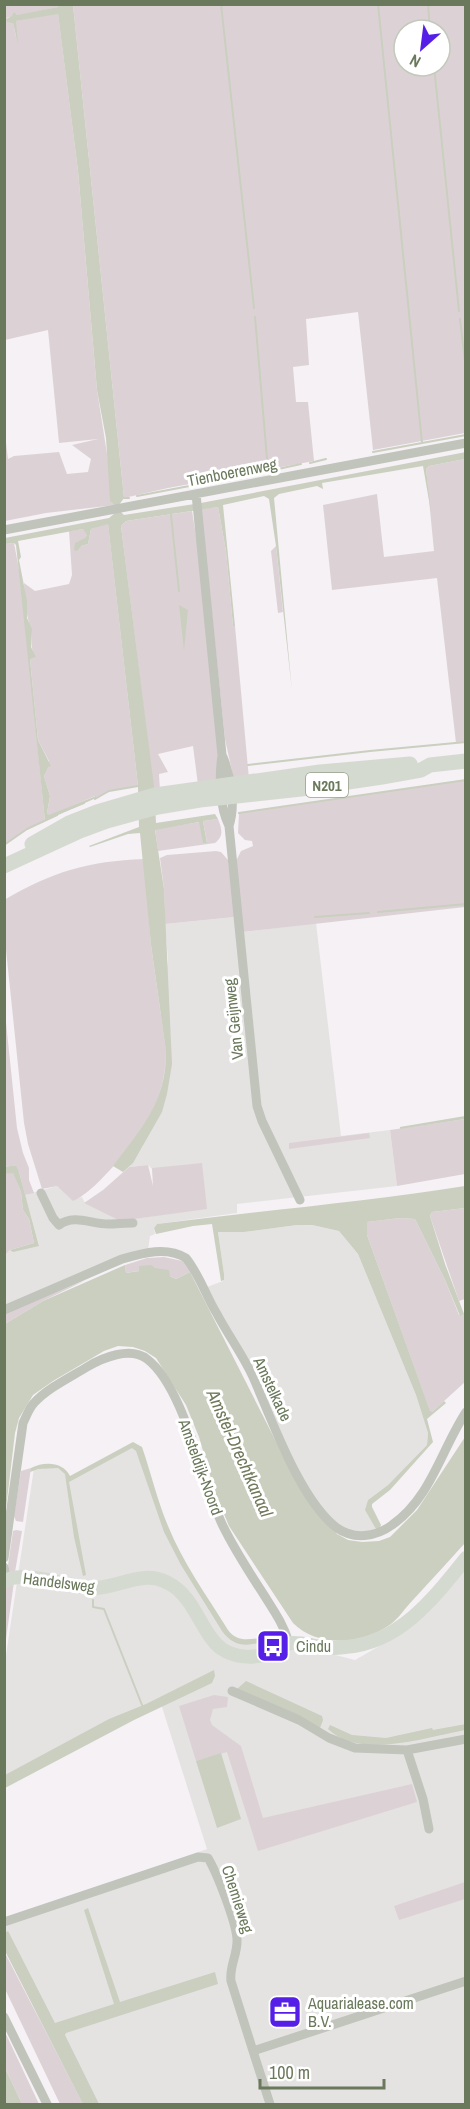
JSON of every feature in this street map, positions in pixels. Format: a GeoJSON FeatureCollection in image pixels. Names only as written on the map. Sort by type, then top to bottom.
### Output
{"type":"FeatureCollection","features":[{"type":"Feature","properties":{"kind":"main road","name":"N201"},"geometry":{"type":"LineString","coordinates":[[7,865],[130,808],[157,801],[393,764],[430,765],[465,761]]}},
{"type":"Feature","properties":{"kind":"street","name":"Tienboerenweg"},"geometry":{"type":"LineString","coordinates":[[4,530],[127,507],[196,497],[465,443]]}},
{"type":"Feature","properties":{"kind":"street","name":"Van Geijnweg"},"geometry":{"type":"LineString","coordinates":[[196,497],[226,791],[225,818],[229,826],[257,1106],[262,1122],[300,1200]]}},
{"type":"Feature","properties":{"kind":"street"},"geometry":{"type":"LineString","coordinates":[[41,1193],[59,1225],[76,1219],[106,1225],[134,1223]]}},
{"type":"Feature","properties":{"kind":"street","name":"Amstelkade"},"geometry":{"type":"LineString","coordinates":[[4,1310],[141,1253],[169,1252],[186,1258],[252,1374],[299,1479],[314,1503],[329,1520],[337,1528],[349,1534],[365,1537],[380,1532],[410,1510],[424,1492],[465,1412]]}},
{"type":"Feature","properties":{"kind":"street","name":"Amsteldijk-Noord"},"geometry":{"type":"LineString","coordinates":[[4,1558],[22,1423],[33,1404],[51,1388],[93,1364],[115,1355],[130,1353],[146,1358],[161,1374],[172,1392],[189,1431],[222,1524],[285,1628],[289,1643]]}},
{"type":"Feature","properties":{"kind":"street"},"geometry":{"type":"LineString","coordinates":[[289,1643],[303,1643],[325,1648],[347,1647],[368,1643],[386,1635],[404,1625],[426,1606],[465,1558]]}},
{"type":"Feature","properties":{"kind":"street","name":"Handelsweg"},"geometry":{"type":"LineString","coordinates":[[5,1576],[94,1588],[136,1578],[159,1579],[171,1584],[184,1594],[216,1642],[229,1652],[246,1657],[258,1656],[289,1643]]}},
{"type":"Feature","properties":{"kind":"street"},"geometry":{"type":"LineString","coordinates":[[232,1690],[299,1720],[329,1738],[355,1748],[407,1750],[465,1739]]}},
{"type":"Feature","properties":{"kind":"street"},"geometry":{"type":"LineString","coordinates":[[407,1750],[423,1799],[429,1829]]}},
{"type":"Feature","properties":{"kind":"street","name":"Chemieweg"},"geometry":{"type":"LineString","coordinates":[[4,1922],[198,1857],[208,1858],[214,1868],[235,1928],[237,1940],[230,1972],[231,1981],[253,2051]]}},
{"type":"Feature","properties":{"kind":"street"},"geometry":{"type":"LineString","coordinates":[[270,2104],[253,2051],[465,1981]]}},
{"type":"Feature","properties":{"kind":"street"},"geometry":{"type":"LineString","coordinates":[[4,2017],[46,2104]]}},
{"type":"Feature","properties":{"kind":"shaded area"},"geometry":{"type":"Polygon","coordinates":[[[5,5],[59,5],[59,7],[6,18],[13,22],[16,37],[15,21],[58,13],[78,171],[97,390],[115,505],[46,513],[5,521],[4,426],[8,459],[14,456],[59,452],[67,474],[88,472],[91,459],[72,445],[98,439],[59,443],[48,330],[5,340],[5,5]]]}},
{"type":"Feature","properties":{"kind":"shaded area"},"geometry":{"type":"Polygon","coordinates":[[[73,5],[465,5],[465,433],[373,450],[358,312],[306,319],[309,365],[293,367],[296,402],[308,402],[314,461],[124,498],[73,5]]]}},
{"type":"Feature","properties":{"kind":"shaded area"},"geometry":{"type":"Polygon","coordinates":[[[465,459],[465,742],[456,743],[437,578],[332,590],[323,505],[377,494],[384,557],[434,551],[426,469],[429,466],[465,459]]]}},
{"type":"Feature","properties":{"kind":"shaded area"},"geometry":{"type":"Polygon","coordinates":[[[218,507],[226,551],[233,626],[235,626],[249,779],[234,780],[225,739],[201,509],[218,507]]]}},
{"type":"Feature","properties":{"kind":"shaded area"},"geometry":{"type":"Polygon","coordinates":[[[192,511],[218,750],[217,782],[198,785],[193,746],[158,754],[168,772],[159,774],[160,791],[154,792],[121,526],[126,521],[192,511]]]}},
{"type":"Feature","properties":{"kind":"shaded area"},"geometry":{"type":"Polygon","coordinates":[[[108,523],[138,786],[109,791],[49,816],[47,813],[50,796],[44,776],[49,761],[38,740],[30,659],[33,652],[24,583],[35,591],[69,584],[72,575],[69,531],[83,529],[87,531],[81,546],[88,544],[91,529],[108,523]]]}},
{"type":"Feature","properties":{"kind":"shaded area"},"geometry":{"type":"Polygon","coordinates":[[[14,543],[21,580],[45,821],[27,829],[5,845],[4,544],[14,543]]]}},
{"type":"Feature","properties":{"kind":"shaded area"},"geometry":{"type":"Polygon","coordinates":[[[276,546],[283,612],[278,613],[271,551],[276,546]]]}},
{"type":"Feature","properties":{"kind":"shaded area"},"geometry":{"type":"Polygon","coordinates":[[[465,780],[465,907],[243,932],[236,861],[241,851],[253,846],[252,841],[245,840],[238,833],[239,813],[465,780]]]}},
{"type":"Feature","properties":{"kind":"shaded area"},"geometry":{"type":"Polygon","coordinates":[[[218,819],[221,832],[220,838],[215,843],[158,851],[155,829],[200,822],[204,843],[207,842],[203,821],[218,819]]]}},
{"type":"Feature","properties":{"kind":"shaded area"},"geometry":{"type":"Polygon","coordinates":[[[221,852],[228,860],[235,917],[165,924],[160,858],[167,855],[221,852]]]}},
{"type":"Feature","properties":{"kind":"shaded area"},"geometry":{"type":"Polygon","coordinates":[[[144,859],[151,945],[166,1051],[163,1079],[150,1117],[131,1145],[95,1186],[73,1201],[57,1186],[42,1189],[28,1144],[5,940],[4,900],[38,882],[88,865],[144,859]]]}},
{"type":"Feature","properties":{"kind":"shaded area"},"geometry":{"type":"Polygon","coordinates":[[[235,917],[237,933],[316,923],[341,1136],[390,1130],[397,1186],[237,1204],[237,1213],[157,1224],[154,1228],[155,1234],[150,1236],[148,1250],[5,1307],[5,1255],[10,1250],[39,1245],[25,1195],[57,1186],[73,1200],[82,1197],[85,1203],[120,1221],[207,1208],[155,1194],[152,1169],[148,1165],[129,1167],[143,1146],[168,960],[165,924],[235,917]]]}},
{"type":"Feature","properties":{"kind":"shaded area"},"geometry":{"type":"Polygon","coordinates":[[[4,1003],[17,1128],[34,1193],[25,1195],[19,1172],[10,1166],[5,1167],[4,1003]]]}},
{"type":"Feature","properties":{"kind":"shaded area"},"geometry":{"type":"Polygon","coordinates":[[[465,1119],[465,1174],[397,1186],[390,1130],[465,1119]]]}},
{"type":"Feature","properties":{"kind":"shaded area"},"geometry":{"type":"Polygon","coordinates":[[[369,1133],[370,1138],[289,1149],[289,1143],[369,1133]]]}},
{"type":"Feature","properties":{"kind":"shaded area"},"geometry":{"type":"Polygon","coordinates":[[[202,1163],[207,1209],[120,1221],[84,1203],[129,1167],[148,1165],[153,1186],[152,1168],[202,1163]]]}},
{"type":"Feature","properties":{"kind":"shaded area"},"geometry":{"type":"Polygon","coordinates":[[[13,1172],[21,1192],[23,1210],[29,1219],[34,1243],[10,1250],[5,1255],[5,1174],[13,1172]]]}},
{"type":"Feature","properties":{"kind":"shaded area"},"geometry":{"type":"Polygon","coordinates":[[[465,1208],[465,1299],[459,1301],[430,1216],[432,1212],[465,1208]]]}},
{"type":"Feature","properties":{"kind":"shaded area"},"geometry":{"type":"Polygon","coordinates":[[[400,1218],[415,1219],[445,1280],[459,1315],[464,1314],[465,1318],[465,1382],[432,1412],[430,1412],[367,1235],[367,1222],[400,1218]]]}},
{"type":"Feature","properties":{"kind":"shaded area"},"geometry":{"type":"Polygon","coordinates":[[[312,1225],[339,1231],[358,1254],[416,1395],[428,1433],[427,1445],[388,1485],[368,1500],[376,1529],[367,1533],[347,1530],[336,1524],[315,1501],[301,1478],[236,1340],[207,1287],[223,1281],[218,1232],[244,1232],[312,1225]]]}},
{"type":"Feature","properties":{"kind":"shaded area"},"geometry":{"type":"Polygon","coordinates":[[[164,1257],[187,1262],[190,1272],[176,1279],[155,1268],[126,1273],[125,1265],[147,1258],[164,1257]]]}},
{"type":"Feature","properties":{"kind":"shaded area"},"geometry":{"type":"Polygon","coordinates":[[[86,1280],[43,1301],[5,1324],[5,1313],[86,1280]]]}},
{"type":"Feature","properties":{"kind":"shaded area"},"geometry":{"type":"Polygon","coordinates":[[[133,1445],[140,1448],[166,1531],[185,1567],[231,1638],[245,1642],[262,1641],[269,1654],[296,1645],[355,1660],[397,1636],[465,1566],[465,2104],[78,2104],[5,1945],[5,1919],[207,1849],[161,1704],[5,1783],[5,1662],[34,1468],[61,1467],[70,1478],[133,1445]]]}},
{"type":"Feature","properties":{"kind":"shaded area"},"geometry":{"type":"Polygon","coordinates":[[[31,1468],[23,1522],[16,1521],[14,1516],[21,1471],[31,1468]]]}},
{"type":"Feature","properties":{"kind":"shaded area"},"geometry":{"type":"Polygon","coordinates":[[[13,1531],[22,1531],[15,1572],[10,1573],[8,1565],[13,1531]]]}},
{"type":"Feature","properties":{"kind":"shaded area"},"geometry":{"type":"Polygon","coordinates":[[[14,1582],[5,1646],[5,1587],[14,1582]]]}},
{"type":"Feature","properties":{"kind":"shaded area"},"geometry":{"type":"Polygon","coordinates":[[[214,1695],[228,1697],[227,1707],[213,1709],[210,1720],[212,1725],[241,1746],[263,1818],[412,1784],[417,1802],[258,1851],[227,1752],[196,1761],[179,1706],[214,1695]]]}},
{"type":"Feature","properties":{"kind":"shaded area"},"geometry":{"type":"Polygon","coordinates":[[[465,1882],[465,1899],[399,1920],[394,1906],[465,1882]]]}},
{"type":"Feature","properties":{"kind":"shaded area"},"geometry":{"type":"Polygon","coordinates":[[[4,1951],[83,2104],[60,2104],[5,1989],[4,1951]]]}},
{"type":"Feature","properties":{"kind":"shaded area"},"geometry":{"type":"Polygon","coordinates":[[[4,2030],[39,2104],[22,2104],[5,2068],[4,2030]]]}},
{"type":"Feature","properties":{"kind":"water"},"geometry":{"type":"Polygon","coordinates":[[[59,5],[73,5],[124,498],[119,505],[121,512],[124,515],[201,503],[466,452],[465,459],[429,466],[426,469],[431,512],[423,466],[322,483],[323,489],[317,486],[279,494],[274,498],[292,691],[269,499],[264,496],[223,505],[235,626],[233,626],[226,551],[218,507],[126,521],[121,526],[154,786],[156,823],[215,814],[218,819],[203,821],[207,843],[203,843],[199,822],[155,830],[164,889],[172,1064],[162,1112],[133,1163],[123,1172],[113,1166],[142,1127],[157,1100],[165,1069],[166,1051],[151,945],[140,833],[128,834],[89,846],[139,827],[138,786],[108,524],[91,529],[88,544],[81,546],[77,551],[74,550],[75,543],[87,535],[83,529],[18,541],[21,557],[19,560],[27,601],[27,618],[32,629],[31,647],[36,657],[30,659],[38,740],[51,766],[48,767],[44,776],[50,796],[47,813],[49,815],[96,796],[45,821],[16,545],[14,543],[5,544],[5,538],[109,518],[115,513],[115,505],[110,501],[106,438],[97,390],[78,171],[58,14],[16,21],[18,44],[13,23],[7,22],[6,19],[14,12],[17,15],[59,5]]]}},
{"type":"Feature","properties":{"kind":"water"},"geometry":{"type":"Polygon","coordinates":[[[179,605],[188,610],[184,651],[179,605]]]}},
{"type":"Feature","properties":{"kind":"water"},"geometry":{"type":"Polygon","coordinates":[[[465,1116],[465,1119],[400,1129],[400,1127],[465,1116]]]}},
{"type":"Feature","properties":{"kind":"water"},"geometry":{"type":"Polygon","coordinates":[[[16,1166],[19,1172],[39,1246],[13,1252],[10,1250],[34,1243],[29,1219],[23,1210],[21,1192],[13,1173],[5,1174],[5,1167],[16,1166]]]}},
{"type":"Feature","properties":{"kind":"water"},"geometry":{"type":"Polygon","coordinates":[[[465,1186],[465,1208],[432,1212],[430,1216],[464,1314],[460,1316],[415,1219],[400,1218],[367,1222],[367,1235],[430,1411],[432,1412],[444,1401],[446,1403],[427,1419],[433,1442],[390,1490],[372,1504],[381,1525],[376,1529],[365,1510],[368,1500],[388,1485],[427,1445],[428,1433],[416,1395],[358,1254],[339,1231],[312,1225],[244,1232],[218,1232],[224,1274],[224,1280],[221,1281],[212,1224],[156,1234],[154,1228],[157,1224],[465,1186]]]}},
{"type":"Feature","properties":{"kind":"water","name":"Amstel-Drechtkanaal"},"geometry":{"type":"Polygon","coordinates":[[[125,1265],[126,1273],[139,1271],[139,1266],[151,1265],[155,1268],[169,1270],[170,1276],[176,1279],[190,1272],[295,1479],[337,1534],[348,1540],[379,1541],[390,1537],[417,1510],[465,1437],[465,1543],[391,1624],[367,1636],[340,1641],[315,1637],[293,1623],[229,1526],[215,1492],[199,1437],[186,1405],[156,1358],[133,1347],[118,1346],[104,1351],[33,1395],[19,1418],[15,1433],[5,1517],[5,1324],[43,1301],[125,1265]]]}},
{"type":"Feature","properties":{"kind":"water"},"geometry":{"type":"Polygon","coordinates":[[[133,1442],[142,1447],[174,1540],[228,1630],[238,1638],[259,1638],[262,1642],[240,1644],[231,1640],[222,1631],[181,1565],[164,1532],[136,1451],[132,1448],[69,1482],[86,1575],[83,1576],[74,1537],[65,1474],[58,1468],[38,1469],[30,1472],[31,1468],[42,1464],[58,1465],[70,1476],[133,1442]]]}},
{"type":"Feature","properties":{"kind":"water"},"geometry":{"type":"Polygon","coordinates":[[[214,1670],[215,1676],[212,1683],[134,1720],[5,1788],[5,1775],[109,1719],[146,1704],[214,1670]]]}},
{"type":"Feature","properties":{"kind":"water"},"geometry":{"type":"Polygon","coordinates":[[[246,1681],[322,1716],[320,1728],[237,1689],[246,1681]]]}},
{"type":"Feature","properties":{"kind":"water"},"geometry":{"type":"Polygon","coordinates":[[[466,1724],[465,1730],[413,1741],[375,1745],[342,1738],[328,1729],[330,1725],[352,1735],[386,1738],[432,1728],[433,1730],[466,1724]]]}},
{"type":"Feature","properties":{"kind":"water"},"geometry":{"type":"Polygon","coordinates":[[[221,1753],[241,1819],[217,1828],[196,1761],[221,1753]]]}},
{"type":"Feature","properties":{"kind":"water"},"geometry":{"type":"Polygon","coordinates":[[[88,1908],[120,2002],[215,1972],[218,1984],[66,2033],[99,2104],[83,2104],[5,1951],[5,1933],[8,1931],[55,2023],[114,2004],[84,1910],[88,1908]]]}},
{"type":"Feature","properties":{"kind":"water"},"geometry":{"type":"Polygon","coordinates":[[[5,2068],[22,2104],[5,2104],[5,2068]]]}},
{"type":"Feature","properties":{"kind":"waterway"},"geometry":{"type":"LineString","coordinates":[[221,4],[254,308]]}},
{"type":"Feature","properties":{"kind":"waterway"},"geometry":{"type":"LineString","coordinates":[[373,452],[422,443],[378,4]]}},
{"type":"Feature","properties":{"kind":"waterway"},"geometry":{"type":"LineString","coordinates":[[428,4],[429,18]]}},
{"type":"Feature","properties":{"kind":"waterway"},"geometry":{"type":"LineString","coordinates":[[435,78],[459,311]]}},
{"type":"Feature","properties":{"kind":"waterway"},"geometry":{"type":"LineString","coordinates":[[255,317],[267,459]]}},
{"type":"Feature","properties":{"kind":"waterway"},"geometry":{"type":"LineString","coordinates":[[460,319],[466,371]]}},
{"type":"Feature","properties":{"kind":"waterway"},"geometry":{"type":"LineString","coordinates":[[422,443],[466,435]]}},
{"type":"Feature","properties":{"kind":"waterway"},"geometry":{"type":"LineString","coordinates":[[310,463],[326,459]]}},
{"type":"Feature","properties":{"kind":"waterway"},"geometry":{"type":"LineString","coordinates":[[269,471],[301,464]]}},
{"type":"Feature","properties":{"kind":"waterway"},"geometry":{"type":"LineString","coordinates":[[256,473],[269,471],[268,467]]}},
{"type":"Feature","properties":{"kind":"waterway"},"geometry":{"type":"LineString","coordinates":[[137,496],[247,475]]}},
{"type":"Feature","properties":{"kind":"waterway"},"geometry":{"type":"LineString","coordinates":[[124,498],[129,498]]}},
{"type":"Feature","properties":{"kind":"waterway"},"geometry":{"type":"LineString","coordinates":[[171,515],[179,591]]}},
{"type":"Feature","properties":{"kind":"waterway"},"geometry":{"type":"LineString","coordinates":[[248,765],[466,742]]}},
{"type":"Feature","properties":{"kind":"waterway"},"geometry":{"type":"LineString","coordinates":[[239,813],[466,780]]}},
{"type":"Feature","properties":{"kind":"waterway"},"geometry":{"type":"LineString","coordinates":[[95,799],[109,791],[138,786]]}},
{"type":"Feature","properties":{"kind":"waterway"},"geometry":{"type":"LineString","coordinates":[[64,811],[84,803]]}},
{"type":"Feature","properties":{"kind":"waterway"},"geometry":{"type":"LineString","coordinates":[[4,845],[27,829],[57,815]]}},
{"type":"Feature","properties":{"kind":"waterway"},"geometry":{"type":"LineString","coordinates":[[378,912],[466,904]]}},
{"type":"Feature","properties":{"kind":"waterway"},"geometry":{"type":"LineString","coordinates":[[315,917],[369,913]]}},
{"type":"Feature","properties":{"kind":"waterway"},"geometry":{"type":"LineString","coordinates":[[93,1600],[93,1607],[104,1609],[142,1705]]}},
{"type":"Feature","properties":{"kind":"place","name":"Cindu"},"geometry":{"type":"Point","coordinates":[273,1646]}},
{"type":"Feature","properties":{"kind":"place","name":"Aquarialease.com B.V."},"geometry":{"type":"Point","coordinates":[285,2012]}}]}
